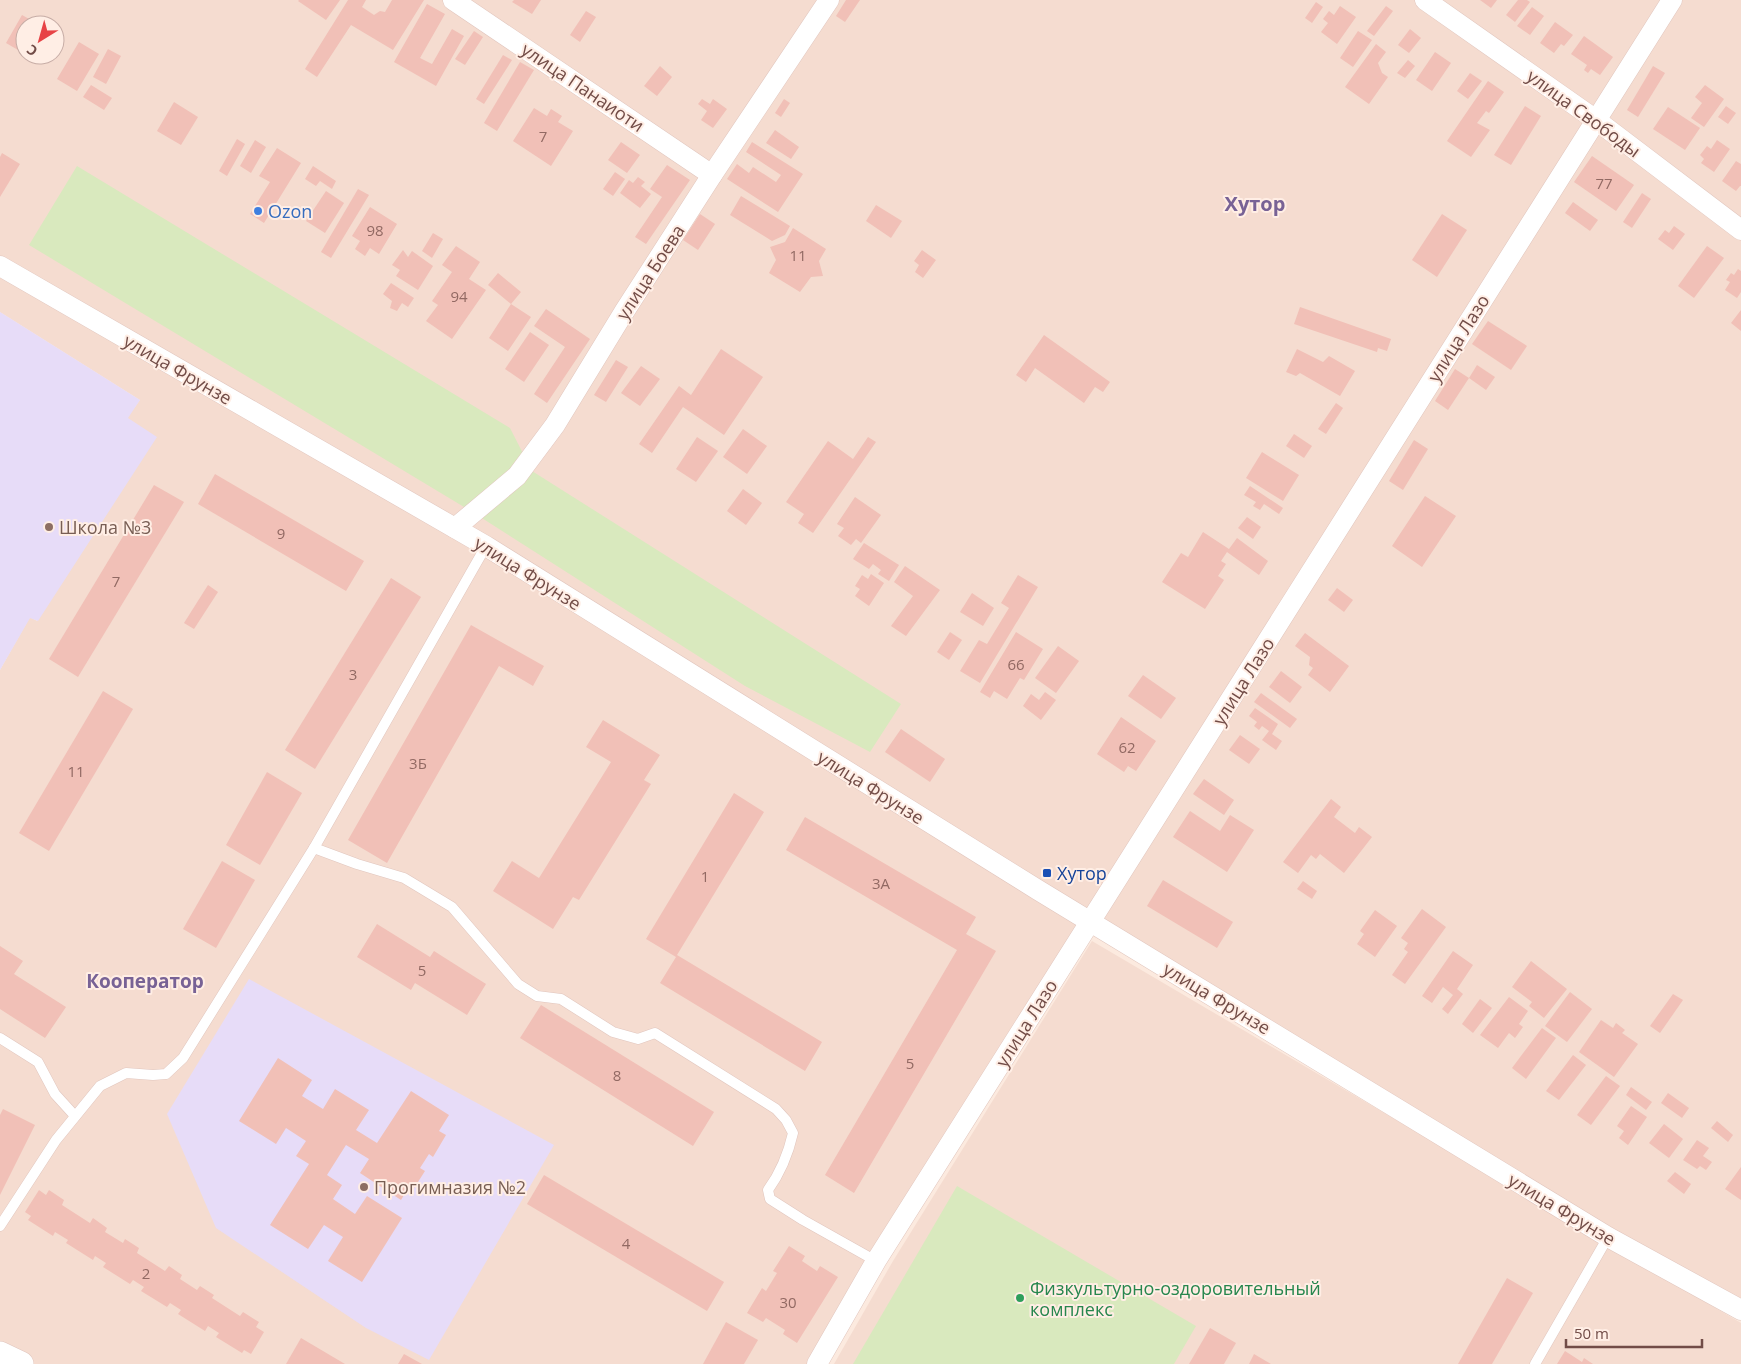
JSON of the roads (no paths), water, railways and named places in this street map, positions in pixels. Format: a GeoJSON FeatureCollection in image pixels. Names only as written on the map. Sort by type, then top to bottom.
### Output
{"type":"FeatureCollection","features":[{"type":"Feature","properties":{"kind":"street","name":"улица Панаиоти"},"geometry":{"type":"LineString","coordinates":[[453,0],[712,175]]}},
{"type":"Feature","properties":{"kind":"street","name":"улица Боева"},"geometry":{"type":"LineString","coordinates":[[455,528],[517,476],[554,425],[712,175],[829,0]]}},
{"type":"Feature","properties":{"kind":"street","name":"улица Свободы"},"geometry":{"type":"LineString","coordinates":[[1425,0],[1596,120],[1741,230]]}},
{"type":"Feature","properties":{"kind":"street","name":"улица Лазо"},"geometry":{"type":"LineString","coordinates":[[817,1364],[876,1261],[1672,0]]}},
{"type":"Feature","properties":{"kind":"street","name":"улица Фрунзе"},"geometry":{"type":"LineString","coordinates":[[0,266],[486,546],[1038,890],[1608,1237],[1741,1310]]}},
{"type":"Feature","properties":{"kind":"street"},"geometry":{"type":"LineString","coordinates":[[0,1354],[21,1364]]}},
{"type":"Feature","properties":{"kind":"lane"},"geometry":{"type":"LineString","coordinates":[[0,1226],[56,1140],[100,1086],[126,1073],[166,1074],[183,1058],[314,848],[486,546]]}},
{"type":"Feature","properties":{"kind":"lane"},"geometry":{"type":"LineString","coordinates":[[314,848],[357,864],[404,878],[452,907],[518,984],[537,996],[561,999],[613,1032],[638,1039],[655,1033],[776,1109],[786,1120],[793,1133],[788,1154],[779,1175],[768,1190],[770,1199],[876,1261]]}},
{"type":"Feature","properties":{"kind":"lane"},"geometry":{"type":"LineString","coordinates":[[0,1038],[38,1062],[55,1094],[75,1116]]}},
{"type":"Feature","properties":{"kind":"lane"},"geometry":{"type":"LineString","coordinates":[[1535,1364],[1608,1237]]}},
{"type":"Feature","properties":{"kind":"place","name":"Ozon"},"geometry":{"type":"Point","coordinates":[258,211]}},
{"type":"Feature","properties":{"kind":"place","name":"Школа №3"},"geometry":{"type":"Point","coordinates":[49,527]}},
{"type":"Feature","properties":{"kind":"place","name":"Хутор"},"geometry":{"type":"Point","coordinates":[1047,873]}},
{"type":"Feature","properties":{"kind":"place","name":"Прогимназия №2"},"geometry":{"type":"Point","coordinates":[364,1187]}},
{"type":"Feature","properties":{"kind":"place","name":"Физкультурно-оздоровительный комплекс"},"geometry":{"type":"Point","coordinates":[1020,1298]}},
{"type":"Feature","properties":{"kind":"district","name":"Хутор"},"geometry":{"type":"Point","coordinates":[1255,203]}},
{"type":"Feature","properties":{"kind":"district","name":"Кооператор"},"geometry":{"type":"Point","coordinates":[145,981]}}]}
